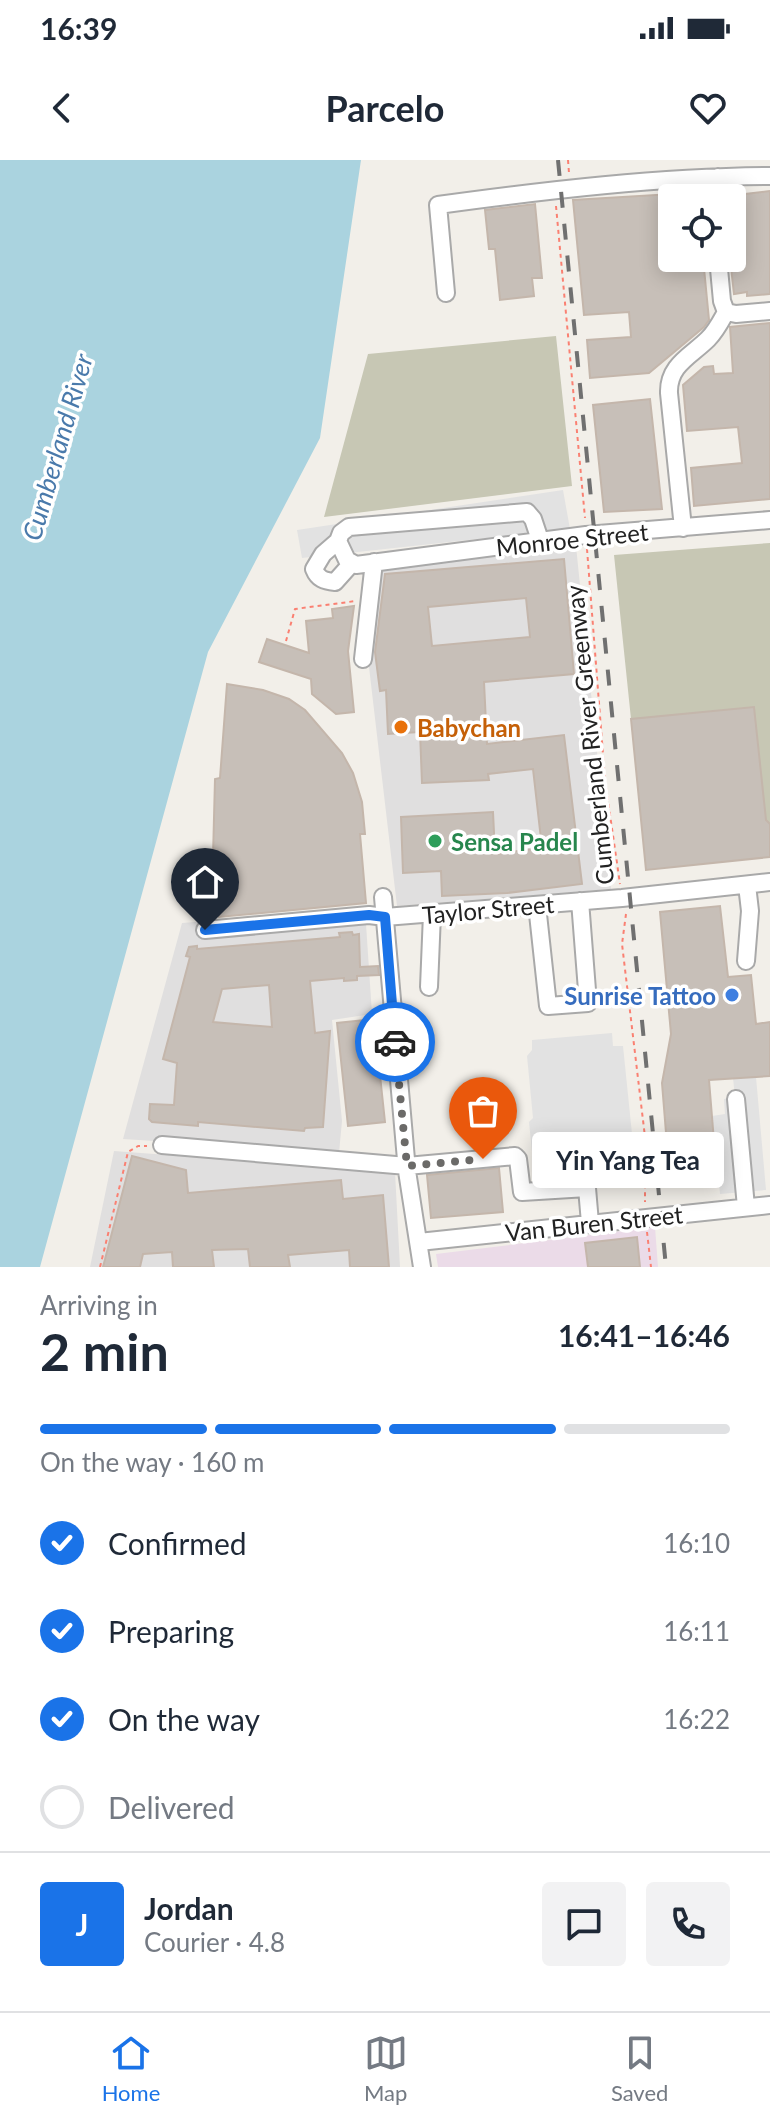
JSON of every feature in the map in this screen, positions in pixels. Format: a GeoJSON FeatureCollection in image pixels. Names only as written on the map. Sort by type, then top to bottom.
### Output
{"type":"FeatureCollection","features":[{"type":"Feature","properties":{"kind":"street"},"geometry":{"type":"LineString","coordinates":[[704,160],[712,184]]}},
{"type":"Feature","properties":{"kind":"street"},"geometry":{"type":"LineString","coordinates":[[446,293],[438,205],[566,188],[712,177],[770,176]]}},
{"type":"Feature","properties":{"kind":"street"},"geometry":{"type":"LineString","coordinates":[[719,272],[726,312]]}},
{"type":"Feature","properties":{"kind":"street"},"geometry":{"type":"LineString","coordinates":[[726,312],[770,311]]}},
{"type":"Feature","properties":{"kind":"street"},"geometry":{"type":"LineString","coordinates":[[683,528],[669,385],[675,369],[711,336],[726,312]]}},
{"type":"Feature","properties":{"kind":"street"},"geometry":{"type":"LineString","coordinates":[[338,541],[347,560],[352,563],[335,582],[325,581],[317,577],[314,569],[349,527],[527,512],[533,519],[540,540]]}},
{"type":"Feature","properties":{"kind":"street","name":"Monroe Street"},"geometry":{"type":"LineString","coordinates":[[352,563],[356,565],[540,540],[770,520]]}},
{"type":"Feature","properties":{"kind":"street"},"geometry":{"type":"LineString","coordinates":[[363,659],[374,562]]}},
{"type":"Feature","properties":{"kind":"street","name":"Taylor Street"},"geometry":{"type":"LineString","coordinates":[[205,930],[369,915],[432,914],[622,898],[770,882]]}},
{"type":"Feature","properties":{"kind":"street"},"geometry":{"type":"LineString","coordinates":[[746,961],[750,911],[747,885]]}},
{"type":"Feature","properties":{"kind":"street"},"geometry":{"type":"LineString","coordinates":[[383,897],[407,1166],[422,1267]]}},
{"type":"Feature","properties":{"kind":"street"},"geometry":{"type":"LineString","coordinates":[[537,905],[548,1006],[588,1003],[580,901]]}},
{"type":"Feature","properties":{"kind":"street"},"geometry":{"type":"LineString","coordinates":[[429,987],[432,914]]}},
{"type":"Feature","properties":{"kind":"street"},"geometry":{"type":"LineString","coordinates":[[736,1099],[746,1207]]}},
{"type":"Feature","properties":{"kind":"street"},"geometry":{"type":"LineString","coordinates":[[162,1145],[407,1166],[515,1156],[522,1192],[587,1188],[590,1223]]}},
{"type":"Feature","properties":{"kind":"street","name":"Van Buren Street"},"geometry":{"type":"LineString","coordinates":[[419,1242],[770,1205]]}},
{"type":"Feature","properties":{"kind":"path","name":"Cumberland River Greenway"},"geometry":{"type":"LineString","coordinates":[[568,160],[566,188],[570,196],[557,203],[555,211],[605,780],[626,913],[622,944],[645,1137],[645,1216],[651,1267]]}},
{"type":"Feature","properties":{"kind":"path"},"geometry":{"type":"LineString","coordinates":[[286,641],[295,609],[357,601]]}},
{"type":"Feature","properties":{"kind":"path"},"geometry":{"type":"LineString","coordinates":[[100,1267],[128,1152],[138,1146],[162,1145]]}},
{"type":"Feature","properties":{"kind":"shaded area"},"geometry":{"type":"Polygon","coordinates":[[[556,336],[572,486],[324,517],[368,354],[556,336]]]}},
{"type":"Feature","properties":{"kind":"shaded area"},"geometry":{"type":"Polygon","coordinates":[[[563,490],[570,529],[302,558],[297,530],[563,490]]]}},
{"type":"Feature","properties":{"kind":"shaded area"},"geometry":{"type":"Polygon","coordinates":[[[770,543],[770,824],[766,820],[754,707],[631,719],[614,555],[770,543]]]}},
{"type":"Feature","properties":{"kind":"shaded area"},"geometry":{"type":"Polygon","coordinates":[[[576,546],[611,889],[397,906],[367,650],[383,567],[576,546]]]}},
{"type":"Feature","properties":{"kind":"shaded area"},"geometry":{"type":"Polygon","coordinates":[[[365,909],[372,1014],[332,1020],[342,1121],[339,1153],[123,1139],[182,923],[365,909]]]}},
{"type":"Feature","properties":{"kind":"shaded area"},"geometry":{"type":"Polygon","coordinates":[[[612,1033],[613,1046],[623,1046],[636,1173],[535,1181],[527,1056],[532,1050],[532,1040],[612,1033]]]}},
{"type":"Feature","properties":{"kind":"shaded area"},"geometry":{"type":"Polygon","coordinates":[[[756,1077],[766,1190],[720,1194],[712,1116],[725,1114],[724,1099],[735,1097],[733,1078],[756,1077]]]}},
{"type":"Feature","properties":{"kind":"shaded area"},"geometry":{"type":"Polygon","coordinates":[[[114,1151],[395,1172],[400,1267],[90,1267],[114,1151]]]}},
{"type":"Feature","properties":{"kind":"shaded area"},"geometry":{"type":"Polygon","coordinates":[[[655,1227],[658,1267],[438,1267],[436,1254],[655,1227]]]}},
{"type":"Feature","properties":{"kind":"water","name":"Cumberland River"},"geometry":{"type":"Polygon","coordinates":[[[0,160],[361,160],[320,438],[208,652],[40,1267],[0,1267],[0,160]]]}},
{"type":"Feature","properties":{"kind":"building"},"geometry":{"type":"Polygon","coordinates":[[[770,191],[770,294],[734,294],[732,272],[746,272],[746,194],[770,191]]]}},
{"type":"Feature","properties":{"kind":"building"},"geometry":{"type":"Polygon","coordinates":[[[658,195],[658,272],[704,272],[709,320],[649,373],[590,378],[587,340],[631,337],[629,312],[584,315],[573,200],[658,195]]]}},
{"type":"Feature","properties":{"kind":"building"},"geometry":{"type":"Polygon","coordinates":[[[535,204],[542,278],[532,278],[534,296],[500,300],[495,249],[489,249],[485,210],[535,204]]]}},
{"type":"Feature","properties":{"kind":"building"},"geometry":{"type":"Polygon","coordinates":[[[770,323],[770,499],[694,506],[691,468],[742,463],[738,427],[687,431],[683,385],[704,367],[713,366],[714,374],[733,373],[730,327],[770,323]]]}},
{"type":"Feature","properties":{"kind":"building"},"geometry":{"type":"Polygon","coordinates":[[[650,399],[662,509],[604,512],[593,405],[650,399]]]}},
{"type":"Feature","properties":{"kind":"building"},"geometry":{"type":"Polygon","coordinates":[[[564,559],[574,674],[484,682],[487,744],[564,735],[582,884],[507,893],[442,896],[441,871],[403,873],[401,817],[493,812],[495,854],[542,848],[533,769],[488,774],[489,780],[422,783],[420,732],[388,734],[386,690],[380,691],[375,652],[385,574],[564,559]],[[526,598],[428,607],[432,646],[530,637],[526,598]]]}},
{"type":"Feature","properties":{"kind":"building"},"geometry":{"type":"Polygon","coordinates":[[[354,606],[348,651],[354,712],[336,714],[312,694],[311,679],[259,662],[267,639],[309,653],[306,621],[333,618],[332,609],[354,606]]]}},
{"type":"Feature","properties":{"kind":"building"},"geometry":{"type":"Polygon","coordinates":[[[227,684],[263,690],[289,699],[305,710],[342,753],[353,773],[362,802],[365,834],[360,834],[366,903],[219,917],[213,857],[215,779],[220,778],[227,684]]]}},
{"type":"Feature","properties":{"kind":"building"},"geometry":{"type":"Polygon","coordinates":[[[754,707],[766,820],[770,824],[770,857],[646,870],[631,719],[754,707]]]}},
{"type":"Feature","properties":{"kind":"building"},"geometry":{"type":"Polygon","coordinates":[[[720,906],[728,977],[751,975],[756,1024],[770,1022],[770,1076],[709,1080],[716,1166],[669,1170],[662,1083],[671,1034],[660,912],[720,906]]]}},
{"type":"Feature","properties":{"kind":"building"},"geometry":{"type":"Polygon","coordinates":[[[339,933],[359,934],[360,967],[378,966],[379,975],[357,976],[357,980],[310,981],[315,1033],[330,1031],[323,1127],[305,1128],[304,1131],[198,1122],[198,1126],[152,1122],[149,1119],[150,1104],[174,1105],[177,1063],[163,1059],[190,957],[186,956],[189,947],[197,946],[197,949],[340,937],[339,933]],[[269,985],[222,989],[213,1022],[272,1027],[269,985]]]}},
{"type":"Feature","properties":{"kind":"building"},"geometry":{"type":"Polygon","coordinates":[[[374,1019],[385,1122],[348,1126],[337,1023],[374,1019]]]}},
{"type":"Feature","properties":{"kind":"building"},"geometry":{"type":"Polygon","coordinates":[[[132,1156],[186,1170],[188,1193],[341,1180],[343,1199],[383,1195],[389,1267],[350,1267],[349,1250],[288,1255],[290,1267],[250,1267],[248,1249],[212,1250],[214,1267],[173,1267],[172,1252],[143,1254],[140,1267],[103,1267],[132,1156]]]}},
{"type":"Feature","properties":{"kind":"building"},"geometry":{"type":"Polygon","coordinates":[[[499,1168],[503,1212],[431,1218],[427,1175],[499,1168]]]}},
{"type":"Feature","properties":{"kind":"building"},"geometry":{"type":"Polygon","coordinates":[[[637,1237],[640,1267],[588,1267],[585,1243],[637,1237]]]}},
{"type":"Feature","properties":{"kind":"railway"},"geometry":{"type":"LineString","coordinates":[[558,160],[666,1267]]}},
{"type":"Feature","properties":{"kind":"way so far"},"geometry":{"type":"LineString","coordinates":[[395,1042],[407,1166],[483,1159]]}},
{"type":"Feature","properties":{"kind":"place","name":"Babychan"},"geometry":{"type":"Point","coordinates":[401,727]}},
{"type":"Feature","properties":{"kind":"place","name":"Sensa Padel"},"geometry":{"type":"Point","coordinates":[435,841]}},
{"type":"Feature","properties":{"kind":"place","name":"Sunrise Tattoo"},"geometry":{"type":"Point","coordinates":[732,995]}},
{"type":"Feature","properties":{"kind":"place","name":"Yin Yang Tea"},"geometry":{"type":"Point","coordinates":[483,1159]}},
{"type":"Feature","properties":{"kind":"route"},"geometry":{"type":"LineString","coordinates":[[205,930],[369,915],[385,917],[395,1042]]}}]}
